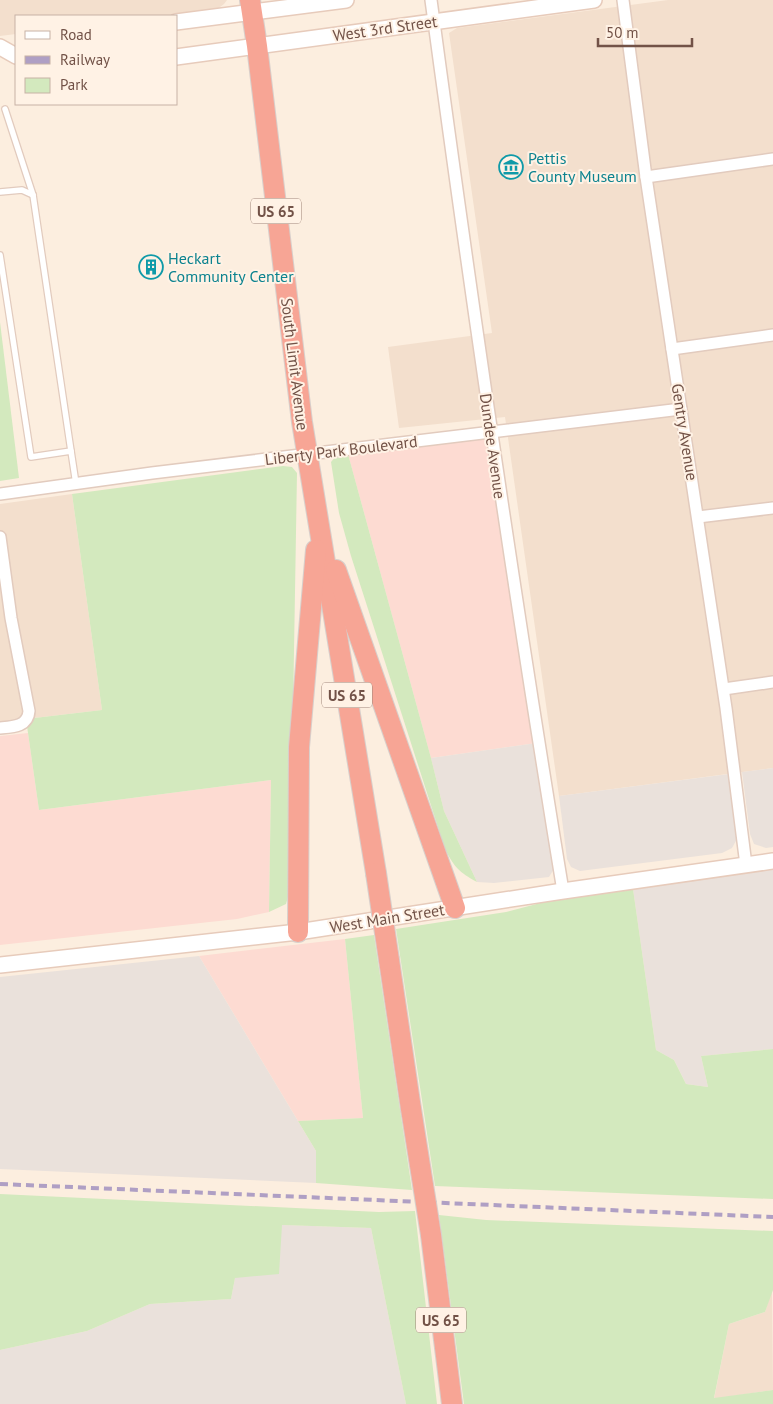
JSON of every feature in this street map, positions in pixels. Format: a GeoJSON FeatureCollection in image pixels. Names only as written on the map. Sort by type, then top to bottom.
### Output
{"type":"FeatureCollection","features":[{"type":"Feature","properties":{"kind":"highway","name":"South Limit Avenue"},"geometry":{"type":"LineString","coordinates":[[251,6],[306,454],[318,518]]}},
{"type":"Feature","properties":{"kind":"highway","name":"US 65"},"geometry":{"type":"LineString","coordinates":[[318,518],[376,872],[431,1235],[452,1404]]}},
{"type":"Feature","properties":{"kind":"highway"},"geometry":{"type":"LineString","coordinates":[[318,518],[455,908]]}},
{"type":"Feature","properties":{"kind":"highway"},"geometry":{"type":"LineString","coordinates":[[298,932],[299,747],[318,518]]}},
{"type":"Feature","properties":{"kind":"main road","name":"West 3rd Street"},"geometry":{"type":"LineString","coordinates":[[178,22],[251,6],[346,0]]}},
{"type":"Feature","properties":{"kind":"main road","name":"West 3rd Street"},"geometry":{"type":"LineString","coordinates":[[178,56],[594,0]]}},
{"type":"Feature","properties":{"kind":"main road"},"geometry":{"type":"LineString","coordinates":[[0,46],[15,43]]}},
{"type":"Feature","properties":{"kind":"main road"},"geometry":{"type":"LineString","coordinates":[[0,46],[15,55]]}},
{"type":"Feature","properties":{"kind":"main road","name":"West Main Street"},"geometry":{"type":"LineString","coordinates":[[0,965],[298,932],[562,891],[773,861]]}},
{"type":"Feature","properties":{"kind":"street","name":"Dundee Avenue"},"geometry":{"type":"LineString","coordinates":[[431,0],[491,432],[562,891]]}},
{"type":"Feature","properties":{"kind":"street","name":"Gentry Avenue"},"geometry":{"type":"LineString","coordinates":[[623,0],[646,176],[724,689],[746,864]]}},
{"type":"Feature","properties":{"kind":"street"},"geometry":{"type":"LineString","coordinates":[[646,176],[773,160]]}},
{"type":"Feature","properties":{"kind":"street"},"geometry":{"type":"LineString","coordinates":[[672,349],[773,335]]}},
{"type":"Feature","properties":{"kind":"street","name":"Liberty Park Boulevard"},"geometry":{"type":"LineString","coordinates":[[0,494],[306,454],[681,409]]}},
{"type":"Feature","properties":{"kind":"street"},"geometry":{"type":"LineString","coordinates":[[698,517],[773,508]]}},
{"type":"Feature","properties":{"kind":"street"},"geometry":{"type":"LineString","coordinates":[[0,537],[11,618],[29,715],[22,724],[0,728]]}},
{"type":"Feature","properties":{"kind":"street"},"geometry":{"type":"LineString","coordinates":[[724,689],[773,682]]}},
{"type":"Feature","properties":{"kind":"lane"},"geometry":{"type":"LineString","coordinates":[[5,109],[33,196],[76,484]]}},
{"type":"Feature","properties":{"kind":"lane"},"geometry":{"type":"LineString","coordinates":[[0,192],[22,190],[33,196]]}},
{"type":"Feature","properties":{"kind":"lane"},"geometry":{"type":"LineString","coordinates":[[0,255],[31,457],[71,451]]}},
{"type":"Feature","properties":{"kind":"shaded area"},"geometry":{"type":"Polygon","coordinates":[[[0,0],[227,0],[216,10],[172,15],[15,15],[15,34],[0,36],[0,0]]]}},
{"type":"Feature","properties":{"kind":"shaded area"},"geometry":{"type":"Polygon","coordinates":[[[668,0],[773,0],[773,768],[559,796],[505,417],[399,428],[388,347],[492,333],[449,33],[457,28],[668,0]]]}},
{"type":"Feature","properties":{"kind":"shaded area"},"geometry":{"type":"Polygon","coordinates":[[[483,438],[492,446],[537,743],[431,758],[348,454],[483,438]]]}},
{"type":"Feature","properties":{"kind":"shaded area"},"geometry":{"type":"Polygon","coordinates":[[[72,494],[102,710],[0,722],[0,504],[72,494]]]}},
{"type":"Feature","properties":{"kind":"shaded area"},"geometry":{"type":"Polygon","coordinates":[[[28,733],[39,810],[271,780],[269,912],[237,919],[0,945],[0,736],[28,733]]]}},
{"type":"Feature","properties":{"kind":"shaded area"},"geometry":{"type":"Polygon","coordinates":[[[537,743],[554,869],[549,877],[494,883],[477,882],[444,811],[431,758],[537,743]]]}},
{"type":"Feature","properties":{"kind":"shaded area"},"geometry":{"type":"Polygon","coordinates":[[[773,768],[773,847],[766,848],[754,844],[750,834],[742,772],[773,768]]]}},
{"type":"Feature","properties":{"kind":"shaded area"},"geometry":{"type":"Polygon","coordinates":[[[729,774],[737,839],[732,848],[722,853],[580,871],[571,867],[567,859],[559,796],[729,774]]]}},
{"type":"Feature","properties":{"kind":"shaded area"},"geometry":{"type":"Polygon","coordinates":[[[773,868],[773,1049],[701,1056],[708,1087],[686,1084],[674,1060],[656,1050],[633,889],[773,868]]]}},
{"type":"Feature","properties":{"kind":"shaded area"},"geometry":{"type":"Polygon","coordinates":[[[345,939],[363,1118],[298,1121],[199,956],[345,939]]]}},
{"type":"Feature","properties":{"kind":"shaded area"},"geometry":{"type":"Polygon","coordinates":[[[199,956],[316,1151],[316,1183],[0,1169],[0,977],[199,956]]]}},
{"type":"Feature","properties":{"kind":"shaded area"},"geometry":{"type":"Polygon","coordinates":[[[282,1225],[371,1228],[406,1404],[0,1404],[0,1350],[87,1331],[150,1304],[231,1299],[235,1278],[282,1225]]]}},
{"type":"Feature","properties":{"kind":"shaded area"},"geometry":{"type":"Polygon","coordinates":[[[772,1290],[773,1390],[714,1399],[729,1324],[765,1312],[772,1290]]]}},
{"type":"Feature","properties":{"kind":"green space"},"geometry":{"type":"Polygon","coordinates":[[[0,322],[19,478],[0,481],[0,322]]]}},
{"type":"Feature","properties":{"kind":"green space"},"geometry":{"type":"Polygon","coordinates":[[[348,454],[444,811],[477,882],[458,869],[445,849],[351,556],[339,513],[331,462],[337,455],[348,454]]]}},
{"type":"Feature","properties":{"kind":"green space"},"geometry":{"type":"Polygon","coordinates":[[[283,466],[292,467],[297,473],[290,889],[286,904],[269,912],[271,780],[39,810],[26,719],[102,710],[72,494],[283,466]]]}},
{"type":"Feature","properties":{"kind":"green space"},"geometry":{"type":"Polygon","coordinates":[[[633,889],[656,1050],[674,1060],[686,1084],[708,1087],[701,1056],[773,1049],[773,1199],[435,1186],[396,929],[506,912],[548,901],[633,889]]]}},
{"type":"Feature","properties":{"kind":"green space"},"geometry":{"type":"Polygon","coordinates":[[[374,935],[412,1190],[316,1183],[316,1151],[298,1121],[363,1118],[345,939],[374,935]]]}},
{"type":"Feature","properties":{"kind":"green space"},"geometry":{"type":"Polygon","coordinates":[[[0,1194],[379,1212],[415,1211],[437,1404],[406,1404],[371,1228],[282,1225],[279,1274],[235,1278],[231,1299],[150,1304],[87,1331],[0,1350],[0,1194]]]}},
{"type":"Feature","properties":{"kind":"green space"},"geometry":{"type":"Polygon","coordinates":[[[439,1215],[486,1220],[773,1231],[773,1290],[765,1312],[729,1324],[714,1398],[773,1390],[773,1404],[464,1404],[439,1215]]]}},
{"type":"Feature","properties":{"kind":"railway"},"geometry":{"type":"LineString","coordinates":[[0,1184],[773,1217]]}},
{"type":"Feature","properties":{"kind":"place","name":"Pettis County Museum"},"geometry":{"type":"Point","coordinates":[511,167]}},
{"type":"Feature","properties":{"kind":"place","name":"Heckart Community Center"},"geometry":{"type":"Point","coordinates":[151,267]}}]}
